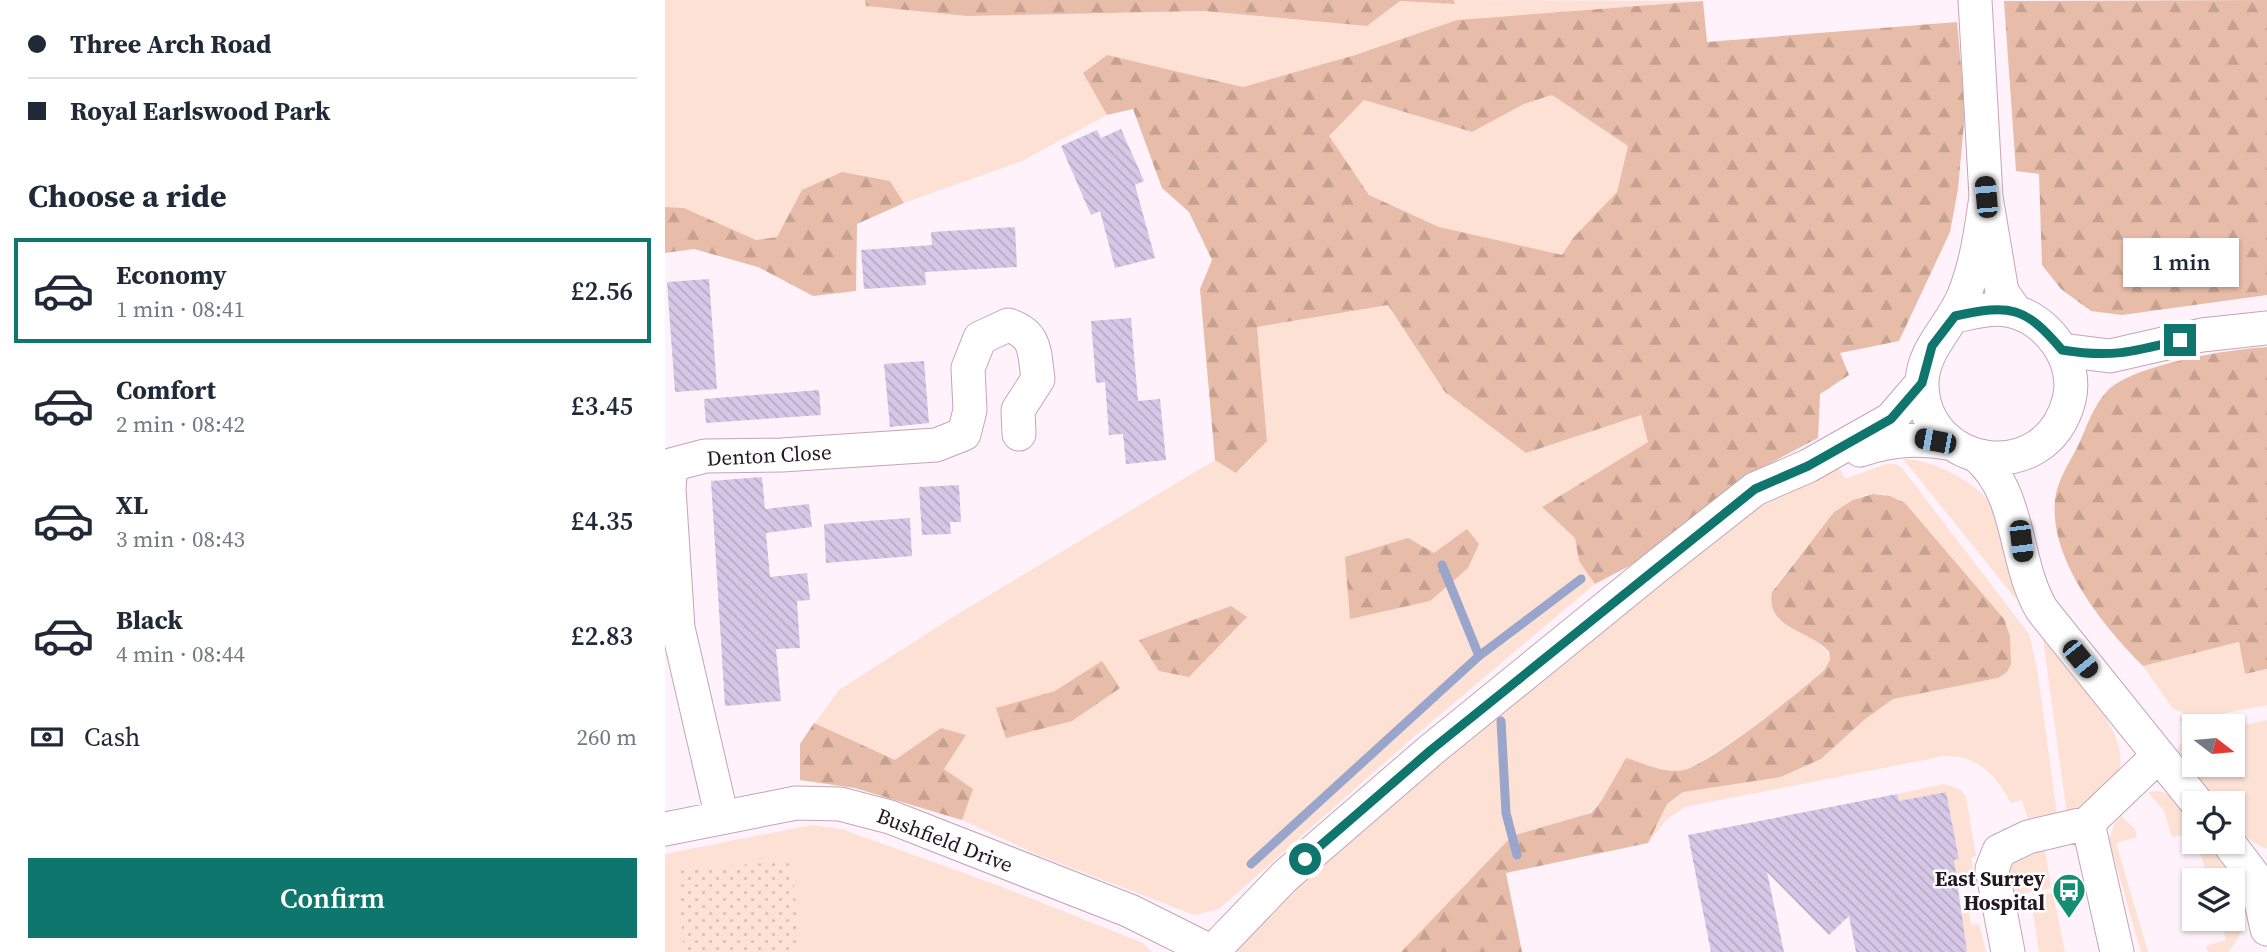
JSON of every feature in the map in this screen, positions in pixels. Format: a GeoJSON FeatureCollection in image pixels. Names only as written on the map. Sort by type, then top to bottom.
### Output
{"type":"FeatureCollection","features":[{"type":"Feature","properties":{"kind":"street"},"geometry":{"type":"LineString","coordinates":[[1975,0],[1986,197],[2002,292],[2016,312]]}},
{"type":"Feature","properties":{"kind":"street"},"geometry":{"type":"LineString","coordinates":[[1212,952],[1284,877],[1453,733],[1755,489],[1808,466],[1891,419],[1922,383],[1932,346],[1955,316],[1973,270],[1986,197]]}},
{"type":"Feature","properties":{"kind":"street"},"geometry":{"type":"LineString","coordinates":[[1955,316],[1992,309],[2016,312],[2039,322],[2062,350],[2070,373],[2070,397]]}},
{"type":"Feature","properties":{"kind":"street","name":"Denton Close"},"geometry":{"type":"LineString","coordinates":[[722,818],[678,628],[669,489],[671,465],[705,456],[782,456],[936,445],[964,434],[970,410],[968,368],[981,338],[1008,325],[1024,330],[1033,343],[1038,379],[1018,410],[1019,434]]}},
{"type":"Feature","properties":{"kind":"street"},"geometry":{"type":"LineString","coordinates":[[2062,350],[2110,356],[2203,335],[2267,328]]}},
{"type":"Feature","properties":{"kind":"street"},"geometry":{"type":"LineString","coordinates":[[2024,560],[2019,496],[2024,477],[2044,442],[2060,421],[2070,397],[2084,379],[2107,369],[2160,356],[2203,335]]}},
{"type":"Feature","properties":{"kind":"street"},"geometry":{"type":"LineString","coordinates":[[1922,383],[1930,416],[1965,450],[1988,465],[2004,492],[2042,610],[2187,791]]}},
{"type":"Feature","properties":{"kind":"street"},"geometry":{"type":"LineString","coordinates":[[1808,466],[1842,458],[1889,440],[1918,438],[1965,450],[2016,457],[2044,442]]}},
{"type":"Feature","properties":{"kind":"street"},"geometry":{"type":"LineString","coordinates":[[2008,952],[1996,901],[1992,869],[1996,856],[2015,841],[2088,823],[2158,756]]}},
{"type":"Feature","properties":{"kind":"street","name":"Bushfield Drive"},"geometry":{"type":"LineString","coordinates":[[665,829],[796,803],[840,804],[890,817],[1129,911],[1212,952]]}},
{"type":"Feature","properties":{"kind":"street"},"geometry":{"type":"LineString","coordinates":[[2088,823],[2117,952]]}},
{"type":"Feature","properties":{"kind":"street"},"geometry":{"type":"LineString","coordinates":[[2237,854],[2256,879],[2267,929]]}},
{"type":"Feature","properties":{"kind":"shaded area"},"geometry":{"type":"Polygon","coordinates":[[[665,0],[865,0],[866,6],[967,16],[1204,11],[1367,26],[1400,1],[1454,4],[1455,0],[1703,1],[1457,20],[1355,55],[1243,87],[1107,55],[1083,73],[1107,115],[1022,161],[904,203],[890,181],[802,190],[777,237],[756,240],[684,208],[665,207],[665,0]]]}},
{"type":"Feature","properties":{"kind":"shaded area"},"geometry":{"type":"Polygon","coordinates":[[[1552,95],[1628,146],[1617,192],[1573,238],[1562,256],[1439,227],[1369,195],[1328,136],[1364,100],[1472,132],[1524,104],[1552,95]]]}},
{"type":"Feature","properties":{"kind":"shaded area"},"geometry":{"type":"Polygon","coordinates":[[[1388,305],[1445,392],[1526,453],[1641,415],[1649,442],[1542,507],[1575,538],[1579,561],[1595,584],[1417,734],[1219,909],[1194,915],[1036,854],[962,820],[855,788],[800,780],[800,744],[839,690],[956,615],[1215,460],[1237,473],[1267,441],[1257,327],[1388,305]]]}},
{"type":"Feature","properties":{"kind":"shaded area"},"geometry":{"type":"Polygon","coordinates":[[[1903,459],[1927,463],[1953,474],[1985,497],[1992,506],[2016,599],[1903,459]]]}},
{"type":"Feature","properties":{"kind":"shaded area"},"geometry":{"type":"Polygon","coordinates":[[[1886,464],[1896,464],[1902,468],[2029,634],[2037,668],[2057,814],[2028,819],[2022,800],[2011,803],[1985,769],[1967,759],[1944,756],[1685,807],[1667,819],[1648,843],[1667,804],[1683,792],[1782,777],[1821,759],[1864,720],[1893,699],[1998,678],[2009,669],[2010,636],[2004,619],[1905,503],[1883,494],[1864,495],[1834,512],[1775,586],[1772,601],[1775,613],[1783,622],[1817,642],[1826,650],[1830,660],[1808,684],[1766,717],[1686,770],[1658,768],[1602,800],[1584,817],[1512,836],[1401,952],[1232,952],[1266,914],[1483,726],[1737,520],[1810,478],[1839,467],[1845,479],[1886,464]]]}},
{"type":"Feature","properties":{"kind":"shaded area"},"geometry":{"type":"Polygon","coordinates":[[[2043,639],[2097,704],[2110,724],[2118,744],[2121,762],[2110,783],[2068,822],[2043,639]]]}},
{"type":"Feature","properties":{"kind":"shaded area"},"geometry":{"type":"Polygon","coordinates":[[[2239,642],[2245,674],[2267,669],[2267,705],[2220,714],[2182,714],[2182,721],[2179,722],[2182,712],[2173,709],[2143,666],[2239,642]]]}},
{"type":"Feature","properties":{"kind":"shaded area"},"geometry":{"type":"Polygon","coordinates":[[[2267,720],[2267,849],[2245,835],[2245,791],[2209,791],[2198,777],[2245,777],[2245,725],[2267,720]]]}},
{"type":"Feature","properties":{"kind":"shaded area"},"geometry":{"type":"Polygon","coordinates":[[[2182,742],[2182,758],[2176,751],[2182,742]]]}},
{"type":"Feature","properties":{"kind":"shaded area"},"geometry":{"type":"Polygon","coordinates":[[[1944,784],[1960,789],[1966,797],[1976,856],[1971,858],[1976,883],[1937,891],[1912,869],[1959,859],[1946,792],[1899,801],[1897,794],[1944,784]]]}},
{"type":"Feature","properties":{"kind":"shaded area"},"geometry":{"type":"Polygon","coordinates":[[[2159,791],[2172,797],[2182,806],[2182,835],[2172,837],[2164,811],[2148,792],[2159,791]]]}},
{"type":"Feature","properties":{"kind":"shaded area"},"geometry":{"type":"Polygon","coordinates":[[[2121,816],[2135,829],[2137,837],[2116,843],[2148,952],[2141,952],[2109,840],[2114,824],[2121,816]]]}},
{"type":"Feature","properties":{"kind":"shaded area"},"geometry":{"type":"Polygon","coordinates":[[[811,825],[841,829],[1000,886],[1143,943],[1152,952],[665,952],[665,854],[811,825]]]}},
{"type":"Feature","properties":{"kind":"shaded area"},"geometry":{"type":"Polygon","coordinates":[[[2045,850],[2051,888],[2009,896],[2009,876],[2014,863],[2025,856],[2045,850]]]}},
{"type":"Feature","properties":{"kind":"shaded area"},"geometry":{"type":"Polygon","coordinates":[[[2200,854],[2221,854],[2233,868],[2205,868],[2200,854]]]}},
{"type":"Feature","properties":{"kind":"shaded area"},"geometry":{"type":"Polygon","coordinates":[[[792,860],[800,952],[684,952],[677,871],[792,860]]]}},
{"type":"Feature","properties":{"kind":"shaded area"},"geometry":{"type":"Polygon","coordinates":[[[2053,893],[2065,952],[2039,952],[2031,898],[2053,893]]]}},
{"type":"Feature","properties":{"kind":"shaded area"},"geometry":{"type":"Polygon","coordinates":[[[1969,912],[1971,925],[1979,924],[1986,952],[1967,952],[1965,941],[1942,918],[1969,912]]]}},
{"type":"Feature","properties":{"kind":"shaded area"},"geometry":{"type":"Polygon","coordinates":[[[2223,931],[2241,931],[2228,952],[2208,952],[2206,946],[2226,940],[2223,931]]]}},
{"type":"Feature","properties":{"kind":"green space"},"geometry":{"type":"Polygon","coordinates":[[[865,0],[1454,0],[1455,4],[1400,1],[1367,26],[1204,11],[967,16],[866,6],[865,0]]]}},
{"type":"Feature","properties":{"kind":"green space"},"geometry":{"type":"Polygon","coordinates":[[[2267,0],[2267,295],[2122,315],[2091,311],[2061,289],[2042,265],[2039,174],[2016,171],[2004,1],[2267,0]]]}},
{"type":"Feature","properties":{"kind":"green space"},"geometry":{"type":"Polygon","coordinates":[[[1703,1],[1707,42],[1957,22],[1965,111],[1958,189],[1950,232],[1899,341],[1840,353],[1849,375],[1820,394],[1818,438],[1755,471],[1635,563],[1595,584],[1579,561],[1575,538],[1542,507],[1648,442],[1641,415],[1526,453],[1445,392],[1388,305],[1257,327],[1267,441],[1236,473],[1215,460],[1200,289],[1212,260],[1189,212],[1162,188],[1133,109],[1107,115],[1083,73],[1107,55],[1243,87],[1355,55],[1457,20],[1703,1]],[[1552,95],[1524,104],[1472,132],[1364,100],[1329,136],[1369,195],[1439,227],[1562,255],[1573,238],[1617,192],[1628,146],[1552,95]]]}},
{"type":"Feature","properties":{"kind":"green space"},"geometry":{"type":"Polygon","coordinates":[[[842,172],[890,181],[904,203],[857,224],[856,291],[813,296],[758,267],[694,249],[665,253],[665,207],[684,208],[756,240],[777,237],[802,190],[842,172]]]}},
{"type":"Feature","properties":{"kind":"green space"},"geometry":{"type":"Polygon","coordinates":[[[2267,347],[2267,669],[2245,674],[2239,642],[2143,666],[2096,612],[2070,569],[2055,523],[2055,500],[2061,479],[2099,402],[2108,390],[2121,381],[2161,365],[2230,351],[2267,347]]]}},
{"type":"Feature","properties":{"kind":"green space"},"geometry":{"type":"Polygon","coordinates":[[[1873,494],[1890,496],[1905,503],[2004,619],[2010,636],[2011,664],[2007,672],[1998,678],[1893,699],[1864,720],[1821,759],[1781,777],[1683,792],[1667,804],[1648,843],[1506,873],[1522,952],[1401,952],[1512,836],[1591,813],[1602,800],[1626,758],[1669,771],[1684,770],[1696,765],[1755,726],[1824,670],[1830,660],[1829,652],[1791,628],[1775,614],[1772,592],[1834,512],[1853,500],[1873,494]]]}},
{"type":"Feature","properties":{"kind":"green space"},"geometry":{"type":"Polygon","coordinates":[[[1467,529],[1479,544],[1468,568],[1430,601],[1350,619],[1345,557],[1408,538],[1434,553],[1467,529]]]}},
{"type":"Feature","properties":{"kind":"green space"},"geometry":{"type":"Polygon","coordinates":[[[1231,606],[1247,617],[1189,677],[1159,671],[1139,640],[1231,606]]]}},
{"type":"Feature","properties":{"kind":"green space"},"geometry":{"type":"Polygon","coordinates":[[[1102,661],[1120,688],[1072,721],[1006,738],[996,708],[1055,691],[1102,661]]]}},
{"type":"Feature","properties":{"kind":"green space"},"geometry":{"type":"Polygon","coordinates":[[[814,723],[895,760],[941,728],[966,735],[944,769],[973,789],[962,820],[855,788],[800,780],[800,744],[814,723]]]}},
{"type":"Feature","properties":{"kind":"building"},"geometry":{"type":"Polygon","coordinates":[[[1121,129],[1144,181],[1135,185],[1155,258],[1115,268],[1100,211],[1091,215],[1061,146],[1097,130],[1101,138],[1121,129]]]}},
{"type":"Feature","properties":{"kind":"building"},"geometry":{"type":"Polygon","coordinates":[[[1015,227],[1017,267],[925,272],[926,285],[864,289],[861,250],[932,245],[931,232],[1015,227]]]}},
{"type":"Feature","properties":{"kind":"building"},"geometry":{"type":"Polygon","coordinates":[[[709,279],[717,389],[675,392],[667,282],[709,279]]]}},
{"type":"Feature","properties":{"kind":"building"},"geometry":{"type":"Polygon","coordinates":[[[1131,318],[1138,401],[1160,399],[1166,460],[1126,464],[1123,434],[1109,435],[1105,382],[1096,383],[1091,321],[1131,318]]]}},
{"type":"Feature","properties":{"kind":"building"},"geometry":{"type":"Polygon","coordinates":[[[924,361],[929,423],[890,427],[884,364],[924,361]]]}},
{"type":"Feature","properties":{"kind":"building"},"geometry":{"type":"Polygon","coordinates":[[[819,390],[821,415],[706,423],[704,399],[819,390]]]}},
{"type":"Feature","properties":{"kind":"building"},"geometry":{"type":"Polygon","coordinates":[[[762,477],[765,509],[809,504],[812,527],[766,533],[770,577],[807,573],[810,600],[797,601],[800,648],[776,649],[781,701],[725,706],[711,481],[762,477]]]}},
{"type":"Feature","properties":{"kind":"building"},"geometry":{"type":"Polygon","coordinates":[[[959,485],[961,522],[950,522],[951,534],[922,535],[919,487],[959,485]]]}},
{"type":"Feature","properties":{"kind":"building"},"geometry":{"type":"Polygon","coordinates":[[[910,518],[912,556],[826,563],[824,524],[910,518]]]}},
{"type":"Feature","properties":{"kind":"building"},"geometry":{"type":"Polygon","coordinates":[[[1946,792],[1959,859],[1954,860],[1967,952],[1856,952],[1849,916],[1829,935],[1767,872],[1784,952],[1711,952],[1688,835],[1897,794],[1899,801],[1946,792]]]}},
{"type":"Feature","properties":{"kind":"waterway"},"geometry":{"type":"LineString","coordinates":[[1442,565],[1479,656]]}},
{"type":"Feature","properties":{"kind":"waterway"},"geometry":{"type":"LineString","coordinates":[[1251,864],[1479,656],[1581,579]]}},
{"type":"Feature","properties":{"kind":"waterway"},"geometry":{"type":"LineString","coordinates":[[1501,721],[1506,813],[1517,855]]}},
{"type":"Feature","properties":{"kind":"place","name":"East Surrey Hospital"},"geometry":{"type":"Point","coordinates":[2069,920]}},
{"type":"Feature","properties":{"kind":"route"},"geometry":{"type":"LineString","coordinates":[[1305,859],[1431,750],[1755,489],[1808,466],[1862,433],[1891,419],[1908,403],[1922,383],[1932,346],[1955,316],[1992,309],[2016,312],[2039,322],[2062,350],[2087,354],[2110,356],[2180,340]]}}]}
